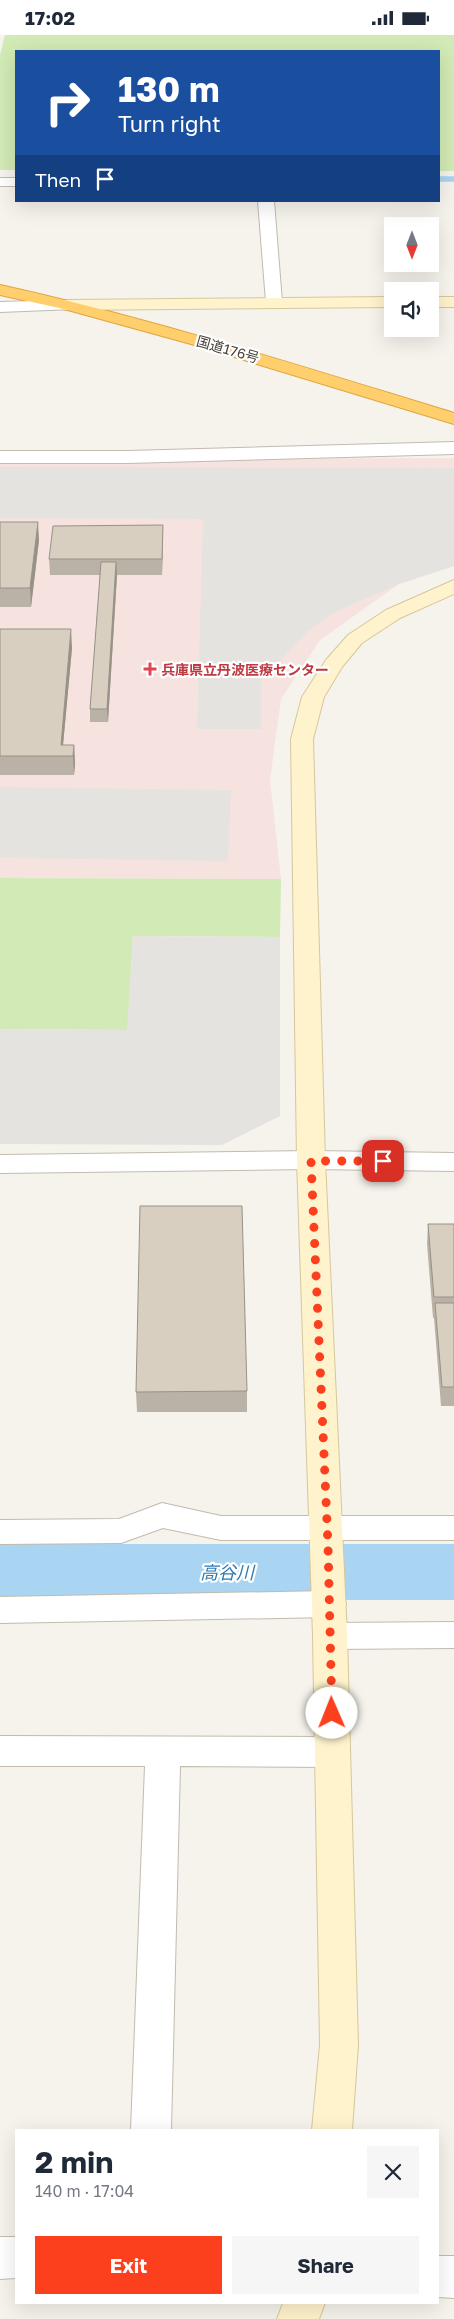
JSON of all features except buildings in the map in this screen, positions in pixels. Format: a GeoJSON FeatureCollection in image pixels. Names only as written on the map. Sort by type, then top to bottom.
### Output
{"type":"FeatureCollection","features":[{"type":"Feature","properties":{"kind":"highway","name":"国道176号"},"geometry":{"type":"LineString","coordinates":[[0,290],[66,305],[304,371],[454,419]]}},
{"type":"Feature","properties":{"kind":"street"},"geometry":{"type":"LineString","coordinates":[[0,182],[15,182]]}},
{"type":"Feature","properties":{"kind":"street"},"geometry":{"type":"LineString","coordinates":[[266,202],[274,302]]}},
{"type":"Feature","properties":{"kind":"street"},"geometry":{"type":"LineString","coordinates":[[0,307],[384,302]]}},
{"type":"Feature","properties":{"kind":"street"},"geometry":{"type":"LineString","coordinates":[[439,302],[454,302]]}},
{"type":"Feature","properties":{"kind":"street"},"geometry":{"type":"LineString","coordinates":[[0,457],[128,457],[454,448]]}},
{"type":"Feature","properties":{"kind":"street"},"geometry":{"type":"LineString","coordinates":[[332,2129],[339,2045],[330,1620],[311,1161],[302,739],[313,697],[333,665],[356,639],[394,615],[454,586]]}},
{"type":"Feature","properties":{"kind":"street"},"geometry":{"type":"LineString","coordinates":[[0,1164],[311,1161],[454,1162]]}},
{"type":"Feature","properties":{"kind":"street"},"geometry":{"type":"LineString","coordinates":[[0,1532],[120,1531],[162,1515],[221,1528],[328,1537],[454,1528]]}},
{"type":"Feature","properties":{"kind":"street"},"geometry":{"type":"LineString","coordinates":[[0,1610],[330,1620],[454,1635]]}},
{"type":"Feature","properties":{"kind":"street"},"geometry":{"type":"LineString","coordinates":[[0,1751],[332,1751]]}},
{"type":"Feature","properties":{"kind":"street"},"geometry":{"type":"LineString","coordinates":[[151,2129],[163,1751]]}},
{"type":"Feature","properties":{"kind":"street"},"geometry":{"type":"LineString","coordinates":[[0,2258],[15,2257]]}},
{"type":"Feature","properties":{"kind":"street"},"geometry":{"type":"LineString","coordinates":[[439,2277],[454,2277]]}},
{"type":"Feature","properties":{"kind":"street"},"geometry":{"type":"LineString","coordinates":[[298,2319],[304,2304]]}},
{"type":"Feature","properties":{"kind":"shaded area","name":"兵庫県立丹波医療センター"},"geometry":{"type":"Polygon","coordinates":[[[454,458],[454,566],[399,584],[320,640],[281,699],[270,780],[281,879],[0,878],[0,459],[454,458]]]}},
{"type":"Feature","properties":{"kind":"shaded area"},"geometry":{"type":"Polygon","coordinates":[[[0,467],[454,468],[454,566],[399,584],[335,612],[308,631],[261,680],[261,729],[197,729],[203,519],[0,518],[0,467]]]}},
{"type":"Feature","properties":{"kind":"shaded area"},"geometry":{"type":"Polygon","coordinates":[[[0,787],[231,790],[228,861],[0,858],[0,787]]]}},
{"type":"Feature","properties":{"kind":"shaded area"},"geometry":{"type":"Polygon","coordinates":[[[133,936],[280,937],[280,1116],[222,1145],[0,1144],[0,1029],[127,1030],[133,936]]]}},
{"type":"Feature","properties":{"kind":"green space"},"geometry":{"type":"Polygon","coordinates":[[[5,35],[454,35],[454,171],[440,171],[440,50],[15,50],[15,170],[0,170],[0,55],[5,35]]]}},
{"type":"Feature","properties":{"kind":"green space"},"geometry":{"type":"Polygon","coordinates":[[[0,878],[281,879],[280,937],[133,936],[128,1030],[0,1029],[0,878]]]}},
{"type":"Feature","properties":{"kind":"waterway"},"geometry":{"type":"LineString","coordinates":[[440,179],[454,179]]}},
{"type":"Feature","properties":{"kind":"waterway","name":"高谷川"},"geometry":{"type":"LineString","coordinates":[[0,1572],[454,1572]]}},
{"type":"Feature","properties":{"kind":"place","name":"兵庫県立丹波医療センター"},"geometry":{"type":"Point","coordinates":[150,669]}},
{"type":"Feature","properties":{"kind":"route"},"geometry":{"type":"LineString","coordinates":[[332,1713],[328,1545],[311,1161],[383,1161]]}}]}
